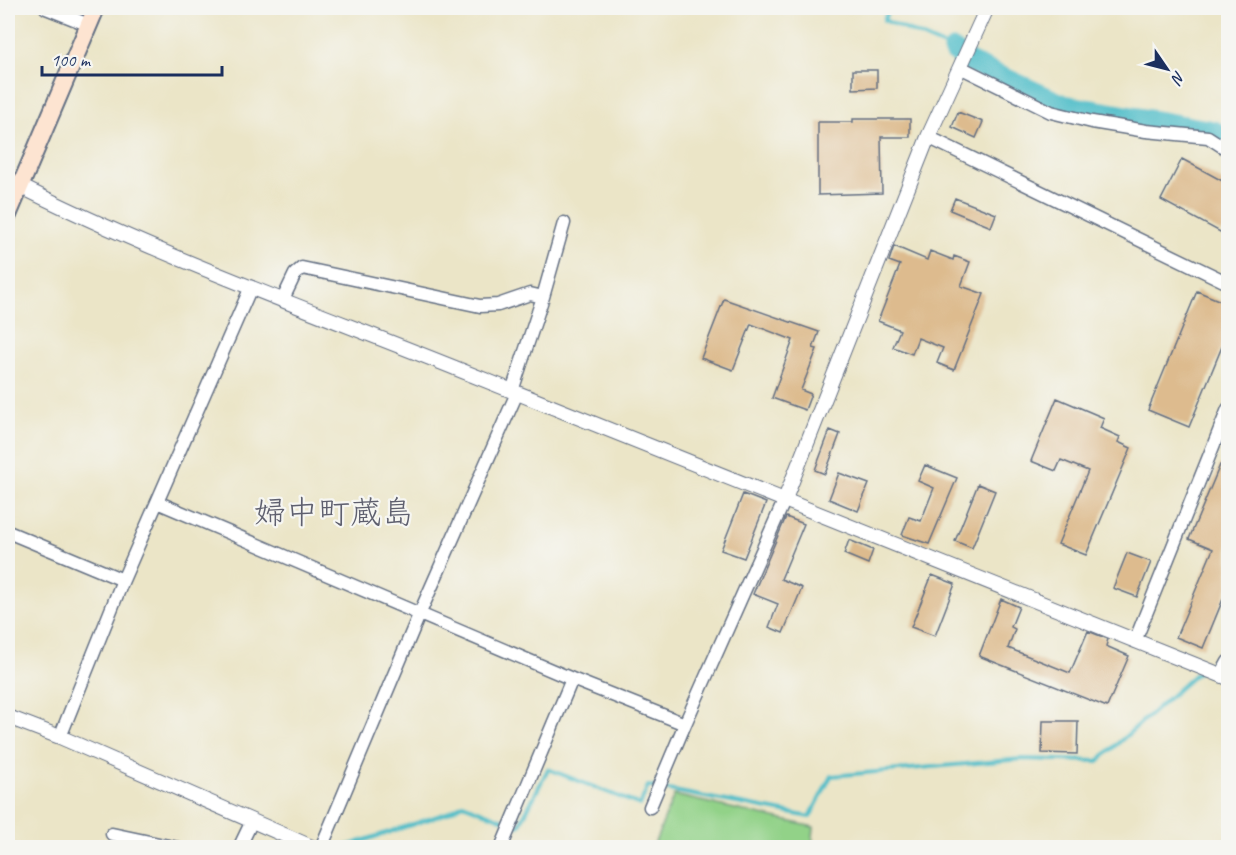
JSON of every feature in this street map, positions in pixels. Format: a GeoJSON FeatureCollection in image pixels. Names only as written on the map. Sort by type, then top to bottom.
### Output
{"type":"FeatureCollection","features":[{"type":"Feature","properties":{"kind":"main road"},"geometry":{"type":"LineString","coordinates":[[8,215],[14,184],[96,8]]}},
{"type":"Feature","properties":{"kind":"street"},"geometry":{"type":"LineString","coordinates":[[46,8],[89,25]]}},
{"type":"Feature","properties":{"kind":"street"},"geometry":{"type":"LineString","coordinates":[[650,807],[785,499],[928,136],[987,8]]}},
{"type":"Feature","properties":{"kind":"street"},"geometry":{"type":"LineString","coordinates":[[960,67],[1051,112],[1135,129],[1208,137],[1228,150]]}},
{"type":"Feature","properties":{"kind":"street"},"geometry":{"type":"LineString","coordinates":[[928,136],[1228,283]]}},
{"type":"Feature","properties":{"kind":"street"},"geometry":{"type":"LineString","coordinates":[[14,184],[96,224],[1135,641],[1225,676],[1228,662]]}},
{"type":"Feature","properties":{"kind":"street"},"geometry":{"type":"LineString","coordinates":[[321,848],[515,392],[564,223]]}},
{"type":"Feature","properties":{"kind":"street"},"geometry":{"type":"LineString","coordinates":[[283,299],[295,273],[302,268],[480,306],[498,305],[530,294],[543,297]]}},
{"type":"Feature","properties":{"kind":"street"},"geometry":{"type":"LineString","coordinates":[[60,737],[123,580],[251,287]]}},
{"type":"Feature","properties":{"kind":"street"},"geometry":{"type":"LineString","coordinates":[[1135,641],[1228,409]]}},
{"type":"Feature","properties":{"kind":"street"},"geometry":{"type":"LineString","coordinates":[[157,502],[419,615],[685,724]]}},
{"type":"Feature","properties":{"kind":"street"},"geometry":{"type":"LineString","coordinates":[[8,532],[123,580]]}},
{"type":"Feature","properties":{"kind":"street"},"geometry":{"type":"LineString","coordinates":[[501,848],[572,679]]}},
{"type":"Feature","properties":{"kind":"street"},"geometry":{"type":"LineString","coordinates":[[8,717],[60,737],[314,848]]}},
{"type":"Feature","properties":{"kind":"street"},"geometry":{"type":"LineString","coordinates":[[239,848],[252,820]]}},
{"type":"Feature","properties":{"kind":"street"},"geometry":{"type":"LineString","coordinates":[[112,834],[178,848]]}},
{"type":"Feature","properties":{"kind":"green space"},"geometry":{"type":"Polygon","coordinates":[[[674,795],[814,827],[812,847],[653,847],[674,795]]]}},
{"type":"Feature","properties":{"kind":"building"},"geometry":{"type":"Polygon","coordinates":[[[853,70],[877,70],[877,88],[853,89],[853,70]]]}},
{"type":"Feature","properties":{"kind":"building"},"geometry":{"type":"Polygon","coordinates":[[[958,112],[983,122],[976,138],[952,127],[958,112]]]}},
{"type":"Feature","properties":{"kind":"building"},"geometry":{"type":"Polygon","coordinates":[[[853,119],[910,119],[910,137],[881,137],[882,193],[818,195],[818,122],[853,122],[853,119]]]}},
{"type":"Feature","properties":{"kind":"building"},"geometry":{"type":"Polygon","coordinates":[[[1182,159],[1228,184],[1228,221],[1222,233],[1161,200],[1182,159]]]}},
{"type":"Feature","properties":{"kind":"building"},"geometry":{"type":"Polygon","coordinates":[[[955,198],[996,214],[991,227],[950,210],[955,198]]]}},
{"type":"Feature","properties":{"kind":"building"},"geometry":{"type":"Polygon","coordinates":[[[894,246],[927,260],[930,251],[953,260],[954,256],[970,262],[961,286],[984,294],[954,370],[937,363],[943,348],[918,338],[912,354],[893,347],[900,330],[878,321],[900,265],[889,261],[894,246]]]}},
{"type":"Feature","properties":{"kind":"building"},"geometry":{"type":"Polygon","coordinates":[[[1197,291],[1228,304],[1228,332],[1189,427],[1148,410],[1197,291]]]}},
{"type":"Feature","properties":{"kind":"building"},"geometry":{"type":"Polygon","coordinates":[[[724,299],[819,332],[813,348],[817,349],[801,390],[811,394],[805,410],[772,398],[793,340],[751,324],[733,370],[701,358],[724,299]]]}},
{"type":"Feature","properties":{"kind":"building"},"geometry":{"type":"Polygon","coordinates":[[[1057,398],[1104,418],[1100,428],[1120,437],[1118,442],[1131,448],[1086,555],[1058,544],[1088,471],[1061,460],[1056,471],[1031,461],[1057,398]]]}},
{"type":"Feature","properties":{"kind":"building"},"geometry":{"type":"Polygon","coordinates":[[[830,430],[840,434],[825,474],[815,470],[830,430]]]}},
{"type":"Feature","properties":{"kind":"building"},"geometry":{"type":"Polygon","coordinates":[[[1228,460],[1228,587],[1203,648],[1176,637],[1213,549],[1189,539],[1220,465],[1228,460]]]}},
{"type":"Feature","properties":{"kind":"building"},"geometry":{"type":"Polygon","coordinates":[[[925,465],[957,478],[929,544],[902,535],[909,517],[921,521],[934,488],[918,481],[925,465]]]}},
{"type":"Feature","properties":{"kind":"building"},"geometry":{"type":"Polygon","coordinates":[[[839,473],[869,484],[858,511],[829,499],[839,473]]]}},
{"type":"Feature","properties":{"kind":"building"},"geometry":{"type":"Polygon","coordinates":[[[978,484],[995,491],[972,548],[955,541],[978,484]]]}},
{"type":"Feature","properties":{"kind":"building"},"geometry":{"type":"Polygon","coordinates":[[[743,494],[766,503],[744,558],[721,550],[743,494]]]}},
{"type":"Feature","properties":{"kind":"building"},"geometry":{"type":"Polygon","coordinates":[[[786,517],[804,524],[781,579],[802,588],[783,633],[769,627],[778,604],[753,594],[786,517]]]}},
{"type":"Feature","properties":{"kind":"building"},"geometry":{"type":"Polygon","coordinates":[[[849,540],[873,550],[868,564],[844,554],[849,540]]]}},
{"type":"Feature","properties":{"kind":"building"},"geometry":{"type":"Polygon","coordinates":[[[1127,553],[1151,562],[1137,597],[1113,588],[1127,553]]]}},
{"type":"Feature","properties":{"kind":"building"},"geometry":{"type":"Polygon","coordinates":[[[932,575],[955,584],[935,636],[911,627],[932,575]]]}},
{"type":"Feature","properties":{"kind":"building"},"geometry":{"type":"Polygon","coordinates":[[[1001,599],[1019,607],[1011,627],[1015,629],[1008,648],[1070,673],[1088,631],[1108,639],[1106,646],[1129,656],[1107,707],[979,656],[1001,599]]]}},
{"type":"Feature","properties":{"kind":"building"},"geometry":{"type":"Polygon","coordinates":[[[1043,721],[1078,721],[1077,754],[1042,753],[1043,721]]]}},
{"type":"Feature","properties":{"kind":"waterway"},"geometry":{"type":"LineString","coordinates":[[889,8],[884,20],[953,50]]}},
{"type":"Feature","properties":{"kind":"waterway"},"geometry":{"type":"LineString","coordinates":[[953,50],[969,62],[1064,105],[1214,131],[1228,140]]}},
{"type":"Feature","properties":{"kind":"waterway"},"geometry":{"type":"LineString","coordinates":[[1207,666],[1217,660],[1228,633]]}},
{"type":"Feature","properties":{"kind":"waterway"},"geometry":{"type":"LineString","coordinates":[[341,848],[447,813],[463,804],[519,826],[548,769],[640,805],[648,786],[810,817],[831,776],[1022,759],[1098,761],[1200,670]]}},
{"type":"Feature","properties":{"kind":"district","name":"婦中町蔵島"},"geometry":{"type":"Point","coordinates":[334,512]}}]}
